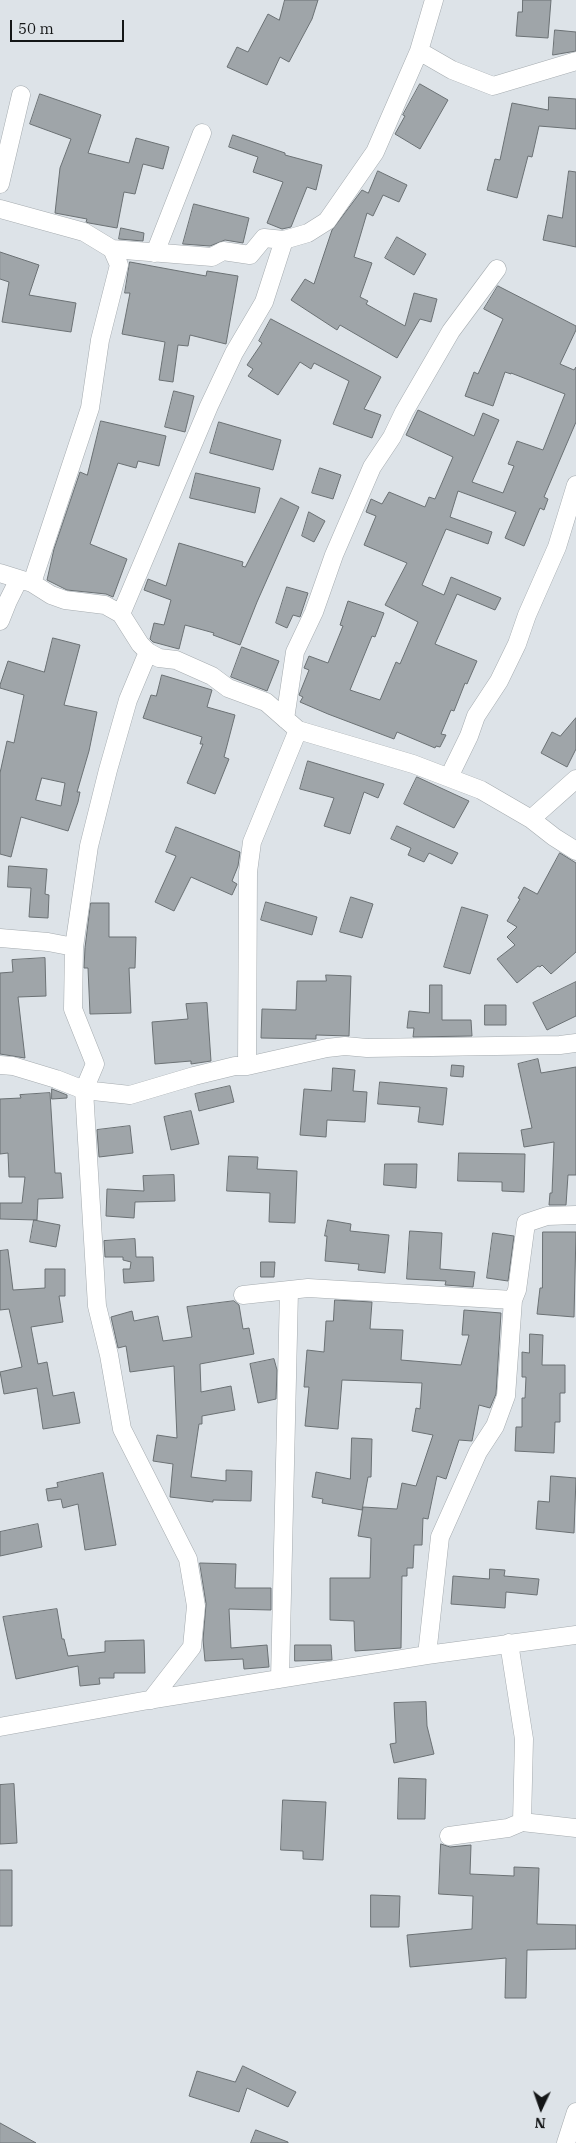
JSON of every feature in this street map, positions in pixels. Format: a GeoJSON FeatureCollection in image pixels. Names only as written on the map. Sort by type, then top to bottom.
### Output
{"type":"FeatureCollection","features":[{"type":"Feature","properties":{"kind":"street"},"geometry":{"type":"LineString","coordinates":[[0,209],[84,232],[112,249],[155,253],[212,257],[223,251],[250,255],[264,238],[284,240],[308,233],[327,221],[375,152],[419,51],[434,0]]}},
{"type":"Feature","properties":{"kind":"street"},"geometry":{"type":"LineString","coordinates":[[419,51],[452,70],[493,86],[576,61]]}},
{"type":"Feature","properties":{"kind":"street"},"geometry":{"type":"LineString","coordinates":[[0,184],[21,95]]}},
{"type":"Feature","properties":{"kind":"street"},"geometry":{"type":"LineString","coordinates":[[155,253],[202,133]]}},
{"type":"Feature","properties":{"kind":"street"},"geometry":{"type":"LineString","coordinates":[[121,614],[209,406],[234,352],[264,302],[284,240]]}},
{"type":"Feature","properties":{"kind":"street"},"geometry":{"type":"LineString","coordinates":[[0,621],[8,601],[26,581],[90,408],[100,340],[118,265],[112,249]]}},
{"type":"Feature","properties":{"kind":"street"},"geometry":{"type":"LineString","coordinates":[[247,1066],[248,872],[252,842],[292,724],[295,652],[314,612],[334,555],[372,467],[392,436],[451,331],[497,269]]}},
{"type":"Feature","properties":{"kind":"street"},"geometry":{"type":"LineString","coordinates":[[449,777],[469,736],[476,716],[500,681],[517,644],[557,547],[576,485]]}},
{"type":"Feature","properties":{"kind":"street"},"geometry":{"type":"LineString","coordinates":[[0,573],[26,581],[51,595],[65,600],[106,605],[121,614],[140,644],[148,652],[159,658],[176,660],[212,676],[228,688],[266,702],[292,724],[404,761],[481,790],[531,819],[576,851]]}},
{"type":"Feature","properties":{"kind":"street"},"geometry":{"type":"LineString","coordinates":[[148,652],[128,700],[89,846],[74,947],[73,1009],[96,1064],[84,1090],[96,1306],[109,1354],[122,1429],[188,1558],[196,1606],[192,1648],[150,1700]]}},
{"type":"Feature","properties":{"kind":"street"},"geometry":{"type":"LineString","coordinates":[[531,819],[576,779]]}},
{"type":"Feature","properties":{"kind":"street"},"geometry":{"type":"LineString","coordinates":[[0,938],[48,942],[74,947]]}},
{"type":"Feature","properties":{"kind":"street"},"geometry":{"type":"LineString","coordinates":[[0,1065],[14,1066],[84,1090],[130,1095],[235,1066],[247,1066],[327,1048],[345,1046],[367,1048],[560,1045],[576,1043]]}},
{"type":"Feature","properties":{"kind":"street"},"geometry":{"type":"LineString","coordinates":[[427,1655],[440,1537],[478,1452],[495,1426],[506,1396],[512,1300],[517,1290],[526,1223],[547,1216],[576,1215]]}},
{"type":"Feature","properties":{"kind":"street"},"geometry":{"type":"LineString","coordinates":[[243,1295],[308,1288],[512,1300]]}},
{"type":"Feature","properties":{"kind":"street"},"geometry":{"type":"LineString","coordinates":[[280,1679],[289,1291]]}},
{"type":"Feature","properties":{"kind":"street"},"geometry":{"type":"LineString","coordinates":[[0,1727],[150,1700],[427,1655],[576,1635]]}},
{"type":"Feature","properties":{"kind":"street"},"geometry":{"type":"LineString","coordinates":[[509,1643],[524,1739],[522,1822]]}},
{"type":"Feature","properties":{"kind":"street"},"geometry":{"type":"LineString","coordinates":[[449,1836],[508,1828],[522,1822],[576,1828]]}},
{"type":"Feature","properties":{"kind":"street"},"geometry":{"type":"LineString","coordinates":[[566,2143],[576,2112]]}},
{"type":"Feature","properties":{"kind":"building"},"geometry":{"type":"Polygon","coordinates":[[[285,0],[318,0],[312,19],[289,62],[280,57],[267,85],[227,67],[237,47],[248,52],[268,14],[279,20],[285,0]]]}},
{"type":"Feature","properties":{"kind":"building"},"geometry":{"type":"Polygon","coordinates":[[[523,0],[551,0],[548,38],[516,36],[518,12],[522,12],[523,0]]]}},
{"type":"Feature","properties":{"kind":"building"},"geometry":{"type":"Polygon","coordinates":[[[555,30],[576,32],[576,51],[553,55],[555,30]]]}},
{"type":"Feature","properties":{"kind":"building"},"geometry":{"type":"Polygon","coordinates":[[[420,84],[448,100],[420,149],[395,134],[420,84]]]}},
{"type":"Feature","properties":{"kind":"building"},"geometry":{"type":"Polygon","coordinates":[[[40,94],[101,115],[88,153],[129,163],[136,138],[169,147],[163,169],[143,164],[135,194],[124,192],[117,228],[89,223],[86,222],[87,219],[55,213],[60,168],[71,139],[30,124],[40,94]]]}},
{"type":"Feature","properties":{"kind":"building"},"geometry":{"type":"Polygon","coordinates":[[[549,97],[576,99],[576,129],[539,126],[532,157],[528,156],[517,198],[487,190],[495,159],[500,160],[512,103],[548,110],[549,97]]]}},
{"type":"Feature","properties":{"kind":"building"},"geometry":{"type":"Polygon","coordinates":[[[233,135],[285,153],[285,155],[322,165],[316,190],[307,187],[291,227],[282,229],[267,223],[283,182],[253,172],[258,157],[229,147],[233,135]]]}},
{"type":"Feature","properties":{"kind":"building"},"geometry":{"type":"Polygon","coordinates":[[[378,171],[407,185],[399,202],[383,195],[373,216],[367,213],[354,257],[372,263],[360,297],[368,301],[366,304],[405,326],[414,293],[437,299],[431,322],[420,319],[397,358],[340,325],[337,330],[291,300],[305,279],[314,284],[332,230],[362,190],[368,193],[378,171]]]}},
{"type":"Feature","properties":{"kind":"building"},"geometry":{"type":"Polygon","coordinates":[[[569,171],[576,172],[576,247],[543,240],[548,215],[562,218],[569,171]]]}},
{"type":"Feature","properties":{"kind":"building"},"geometry":{"type":"Polygon","coordinates":[[[194,204],[249,218],[243,243],[225,240],[210,246],[183,244],[194,204]]]}},
{"type":"Feature","properties":{"kind":"building"},"geometry":{"type":"Polygon","coordinates":[[[121,228],[144,233],[143,241],[119,239],[121,228]]]}},
{"type":"Feature","properties":{"kind":"building"},"geometry":{"type":"Polygon","coordinates":[[[397,237],[426,254],[414,275],[385,258],[397,237]]]}},
{"type":"Feature","properties":{"kind":"building"},"geometry":{"type":"Polygon","coordinates":[[[0,252],[39,265],[29,295],[76,303],[71,332],[2,322],[9,282],[0,279],[0,252]]]}},
{"type":"Feature","properties":{"kind":"building"},"geometry":{"type":"Polygon","coordinates":[[[130,262],[206,276],[207,271],[238,276],[226,344],[190,335],[188,346],[178,345],[173,382],[159,380],[165,342],[122,334],[130,293],[125,293],[130,262]]]}},
{"type":"Feature","properties":{"kind":"building"},"geometry":{"type":"Polygon","coordinates":[[[498,286],[576,326],[576,330],[560,364],[574,370],[576,367],[576,422],[544,497],[548,499],[544,510],[540,508],[524,546],[505,538],[516,512],[458,491],[450,517],[492,532],[488,544],[446,529],[422,585],[444,595],[451,577],[501,598],[495,610],[457,594],[435,644],[477,661],[467,684],[465,683],[454,711],[451,710],[441,734],[446,735],[440,747],[436,746],[435,748],[397,732],[394,739],[328,714],[300,702],[303,697],[299,695],[309,670],[304,668],[309,656],[328,663],[343,626],[340,625],[348,601],[384,613],[375,637],[372,636],[350,690],[380,700],[396,662],[400,664],[418,622],[385,605],[407,563],[364,545],[376,516],[366,512],[371,499],[382,504],[389,492],[425,507],[429,497],[435,499],[453,457],[406,435],[418,410],[474,436],[483,413],[499,420],[472,482],[503,493],[514,466],[508,464],[517,441],[543,450],[565,394],[505,372],[493,406],[465,396],[474,372],[478,374],[503,319],[484,309],[498,286]]]}},
{"type":"Feature","properties":{"kind":"building"},"geometry":{"type":"Polygon","coordinates":[[[271,319],[381,377],[364,409],[381,415],[372,438],[333,424],[349,381],[314,363],[311,369],[300,362],[278,395],[248,376],[253,369],[247,365],[262,343],[259,341],[271,319]]]}},
{"type":"Feature","properties":{"kind":"building"},"geometry":{"type":"Polygon","coordinates":[[[174,391],[194,396],[185,432],[165,427],[174,391]]]}},
{"type":"Feature","properties":{"kind":"building"},"geometry":{"type":"Polygon","coordinates":[[[101,421],[166,436],[159,466],[138,461],[136,468],[118,463],[90,544],[127,559],[113,597],[106,594],[67,590],[47,580],[54,549],[80,472],[87,475],[101,421]]]}},
{"type":"Feature","properties":{"kind":"building"},"geometry":{"type":"Polygon","coordinates":[[[219,422],[281,440],[273,470],[210,453],[219,422]]]}},
{"type":"Feature","properties":{"kind":"building"},"geometry":{"type":"Polygon","coordinates":[[[320,468],[341,475],[333,499],[312,493],[320,468]]]}},
{"type":"Feature","properties":{"kind":"building"},"geometry":{"type":"Polygon","coordinates":[[[196,473],[260,488],[255,513],[190,498],[196,473]]]}},
{"type":"Feature","properties":{"kind":"building"},"geometry":{"type":"Polygon","coordinates":[[[281,498],[299,507],[240,645],[213,635],[214,633],[185,625],[179,649],[153,642],[150,639],[154,623],[164,625],[171,600],[144,590],[148,579],[166,586],[179,543],[243,562],[242,566],[245,567],[281,498]]]}},
{"type":"Feature","properties":{"kind":"building"},"geometry":{"type":"Polygon","coordinates":[[[309,512],[325,521],[314,542],[302,536],[309,512]]]}},
{"type":"Feature","properties":{"kind":"building"},"geometry":{"type":"Polygon","coordinates":[[[287,587],[308,593],[300,617],[293,615],[287,628],[276,623],[287,587]]]}},
{"type":"Feature","properties":{"kind":"building"},"geometry":{"type":"Polygon","coordinates":[[[53,638],[80,645],[64,705],[97,712],[89,751],[77,792],[80,792],[78,802],[68,831],[21,817],[11,857],[0,854],[0,773],[7,741],[14,743],[24,695],[0,688],[0,685],[8,661],[44,672],[53,638]],[[42,778],[36,800],[61,806],[65,783],[42,778]]]}},
{"type":"Feature","properties":{"kind":"building"},"geometry":{"type":"Polygon","coordinates":[[[242,647],[279,661],[267,691],[231,677],[242,647]]]}},
{"type":"Feature","properties":{"kind":"building"},"geometry":{"type":"Polygon","coordinates":[[[162,675],[212,690],[207,707],[235,715],[224,757],[229,759],[215,794],[187,783],[203,744],[200,744],[202,737],[143,718],[151,695],[156,696],[162,675]]]}},
{"type":"Feature","properties":{"kind":"building"},"geometry":{"type":"Polygon","coordinates":[[[576,718],[576,749],[567,767],[541,753],[552,732],[560,736],[576,718]]]}},
{"type":"Feature","properties":{"kind":"building"},"geometry":{"type":"Polygon","coordinates":[[[308,761],[384,784],[378,798],[364,792],[350,834],[324,826],[334,798],[300,789],[308,761]]]}},
{"type":"Feature","properties":{"kind":"building"},"geometry":{"type":"Polygon","coordinates":[[[417,777],[469,801],[454,828],[404,804],[417,777]]]}},
{"type":"Feature","properties":{"kind":"building"},"geometry":{"type":"Polygon","coordinates":[[[397,826],[458,853],[452,864],[429,853],[424,862],[408,855],[411,848],[391,839],[397,826]]]}},
{"type":"Feature","properties":{"kind":"building"},"geometry":{"type":"Polygon","coordinates":[[[176,827],[240,852],[238,866],[232,881],[237,884],[232,895],[191,877],[174,911],[155,902],[176,856],[166,852],[176,827]]]}},
{"type":"Feature","properties":{"kind":"building"},"geometry":{"type":"Polygon","coordinates":[[[560,853],[576,863],[576,952],[551,974],[542,965],[538,966],[517,983],[497,959],[515,945],[507,937],[517,927],[507,921],[520,899],[518,898],[524,887],[537,894],[560,853]]]}},
{"type":"Feature","properties":{"kind":"building"},"geometry":{"type":"Polygon","coordinates":[[[9,866],[47,869],[45,894],[49,895],[48,918],[29,917],[31,888],[8,887],[9,866]]]}},
{"type":"Feature","properties":{"kind":"building"},"geometry":{"type":"Polygon","coordinates":[[[351,897],[373,904],[362,938],[340,932],[351,897]]]}},
{"type":"Feature","properties":{"kind":"building"},"geometry":{"type":"Polygon","coordinates":[[[266,902],[317,917],[312,935],[261,920],[266,902]]]}},
{"type":"Feature","properties":{"kind":"building"},"geometry":{"type":"Polygon","coordinates":[[[91,903],[109,903],[109,937],[136,937],[135,968],[129,968],[131,1013],[90,1014],[88,968],[84,968],[91,903]]]}},
{"type":"Feature","properties":{"kind":"building"},"geometry":{"type":"Polygon","coordinates":[[[462,907],[488,915],[470,974],[444,967],[462,907]]]}},
{"type":"Feature","properties":{"kind":"building"},"geometry":{"type":"Polygon","coordinates":[[[45,958],[46,996],[18,997],[25,1058],[0,1054],[0,973],[13,972],[12,960],[45,958]]]}},
{"type":"Feature","properties":{"kind":"building"},"geometry":{"type":"Polygon","coordinates":[[[326,975],[351,976],[349,1036],[316,1035],[316,1039],[261,1038],[262,1009],[296,1010],[297,981],[326,981],[326,975]]]}},
{"type":"Feature","properties":{"kind":"building"},"geometry":{"type":"Polygon","coordinates":[[[576,982],[576,1016],[547,1030],[533,1003],[576,982]]]}},
{"type":"Feature","properties":{"kind":"building"},"geometry":{"type":"Polygon","coordinates":[[[430,985],[442,985],[442,1020],[471,1020],[472,1036],[413,1037],[414,1028],[407,1028],[409,1011],[429,1013],[430,985]]]}},
{"type":"Feature","properties":{"kind":"building"},"geometry":{"type":"Polygon","coordinates":[[[207,1003],[211,1061],[191,1064],[191,1061],[155,1064],[152,1022],[188,1019],[186,1004],[207,1003]]]}},
{"type":"Feature","properties":{"kind":"building"},"geometry":{"type":"Polygon","coordinates":[[[485,1005],[506,1005],[506,1025],[485,1025],[485,1005]]]}},
{"type":"Feature","properties":{"kind":"building"},"geometry":{"type":"Polygon","coordinates":[[[538,1059],[541,1073],[576,1067],[576,1175],[568,1175],[566,1205],[549,1205],[550,1193],[552,1193],[554,1142],[524,1147],[521,1130],[532,1128],[518,1064],[538,1059]]]}},
{"type":"Feature","properties":{"kind":"building"},"geometry":{"type":"Polygon","coordinates":[[[452,1065],[464,1066],[463,1077],[451,1076],[452,1065]]]}},
{"type":"Feature","properties":{"kind":"building"},"geometry":{"type":"Polygon","coordinates":[[[333,1068],[355,1070],[353,1091],[367,1092],[365,1122],[327,1120],[326,1137],[300,1135],[304,1089],[331,1091],[333,1068]]]}},
{"type":"Feature","properties":{"kind":"building"},"geometry":{"type":"Polygon","coordinates":[[[380,1082],[447,1088],[443,1125],[418,1122],[420,1107],[378,1104],[380,1082]]]}},
{"type":"Feature","properties":{"kind":"building"},"geometry":{"type":"Polygon","coordinates":[[[230,1086],[234,1102],[199,1111],[195,1094],[230,1086]]]}},
{"type":"Feature","properties":{"kind":"building"},"geometry":{"type":"Polygon","coordinates":[[[52,1089],[67,1095],[67,1098],[52,1099],[52,1089]]]}},
{"type":"Feature","properties":{"kind":"building"},"geometry":{"type":"Polygon","coordinates":[[[50,1093],[55,1173],[61,1173],[63,1198],[38,1199],[37,1220],[0,1219],[0,1203],[22,1203],[25,1177],[9,1177],[8,1153],[0,1154],[0,1099],[21,1098],[20,1095],[50,1093]]]}},
{"type":"Feature","properties":{"kind":"building"},"geometry":{"type":"Polygon","coordinates":[[[191,1111],[199,1144],[171,1150],[164,1117],[191,1111]]]}},
{"type":"Feature","properties":{"kind":"building"},"geometry":{"type":"Polygon","coordinates":[[[130,1126],[133,1153],[99,1157],[97,1130],[130,1126]]]}},
{"type":"Feature","properties":{"kind":"building"},"geometry":{"type":"Polygon","coordinates":[[[459,1153],[525,1154],[524,1192],[502,1191],[502,1182],[458,1181],[459,1153]]]}},
{"type":"Feature","properties":{"kind":"building"},"geometry":{"type":"Polygon","coordinates":[[[229,1156],[258,1157],[257,1169],[297,1171],[295,1223],[269,1222],[270,1193],[227,1191],[229,1156]]]}},
{"type":"Feature","properties":{"kind":"building"},"geometry":{"type":"Polygon","coordinates":[[[385,1164],[417,1164],[416,1188],[384,1185],[385,1164]]]}},
{"type":"Feature","properties":{"kind":"building"},"geometry":{"type":"Polygon","coordinates":[[[174,1175],[175,1201],[135,1202],[134,1218],[106,1216],[107,1189],[144,1191],[143,1176],[174,1175]]]}},
{"type":"Feature","properties":{"kind":"building"},"geometry":{"type":"Polygon","coordinates":[[[34,1220],[60,1225],[56,1247],[30,1242],[34,1220]]]}},
{"type":"Feature","properties":{"kind":"building"},"geometry":{"type":"Polygon","coordinates":[[[328,1220],[351,1224],[350,1231],[389,1235],[385,1273],[358,1270],[359,1264],[325,1261],[327,1236],[325,1236],[328,1220]]]}},
{"type":"Feature","properties":{"kind":"building"},"geometry":{"type":"Polygon","coordinates":[[[410,1231],[442,1233],[440,1269],[475,1272],[473,1287],[445,1285],[446,1281],[407,1279],[410,1231]]]}},
{"type":"Feature","properties":{"kind":"building"},"geometry":{"type":"Polygon","coordinates":[[[543,1232],[576,1232],[574,1317],[537,1314],[540,1288],[542,1288],[543,1232]]]}},
{"type":"Feature","properties":{"kind":"building"},"geometry":{"type":"Polygon","coordinates":[[[493,1233],[514,1236],[508,1281],[487,1278],[493,1233]]]}},
{"type":"Feature","properties":{"kind":"building"},"geometry":{"type":"Polygon","coordinates":[[[135,1239],[136,1257],[153,1257],[154,1281],[124,1283],[123,1269],[130,1269],[131,1262],[123,1260],[123,1257],[105,1257],[104,1241],[135,1239]]]}},
{"type":"Feature","properties":{"kind":"building"},"geometry":{"type":"Polygon","coordinates":[[[8,1250],[13,1290],[45,1288],[45,1269],[65,1269],[65,1296],[59,1296],[63,1322],[31,1327],[38,1364],[47,1362],[53,1396],[74,1392],[80,1423],[43,1429],[37,1388],[4,1394],[0,1372],[22,1367],[9,1309],[0,1310],[0,1251],[8,1250]]]}},
{"type":"Feature","properties":{"kind":"building"},"geometry":{"type":"Polygon","coordinates":[[[261,1262],[275,1262],[274,1277],[261,1277],[261,1262]]]}},
{"type":"Feature","properties":{"kind":"building"},"geometry":{"type":"Polygon","coordinates":[[[335,1300],[372,1302],[370,1329],[403,1330],[401,1360],[461,1365],[469,1335],[462,1335],[464,1310],[501,1313],[496,1394],[490,1408],[479,1405],[472,1441],[459,1440],[446,1479],[437,1476],[428,1519],[423,1518],[422,1545],[414,1545],[413,1568],[407,1568],[407,1576],[402,1576],[401,1648],[355,1651],[354,1621],[330,1620],[330,1578],[370,1578],[371,1538],[358,1536],[363,1507],[397,1509],[402,1483],[416,1486],[433,1435],[412,1431],[416,1408],[420,1409],[422,1383],[342,1380],[338,1429],[305,1426],[309,1387],[304,1387],[307,1350],[324,1352],[326,1321],[333,1321],[335,1300]]]}},
{"type":"Feature","properties":{"kind":"building"},"geometry":{"type":"Polygon","coordinates":[[[234,1301],[239,1305],[243,1329],[249,1328],[254,1354],[200,1364],[201,1392],[231,1386],[235,1410],[202,1416],[202,1424],[199,1424],[191,1477],[226,1481],[226,1470],[252,1471],[251,1501],[213,1500],[213,1502],[170,1497],[173,1464],[153,1461],[157,1435],[177,1438],[174,1366],[130,1372],[126,1346],[118,1348],[111,1317],[132,1311],[134,1321],[158,1316],[163,1341],[192,1337],[187,1307],[234,1301]]]}},
{"type":"Feature","properties":{"kind":"building"},"geometry":{"type":"Polygon","coordinates":[[[530,1334],[543,1335],[542,1365],[565,1365],[565,1393],[560,1393],[560,1422],[555,1422],[554,1453],[515,1451],[516,1427],[522,1427],[522,1398],[525,1398],[526,1377],[522,1377],[522,1352],[529,1353],[530,1334]]]}},
{"type":"Feature","properties":{"kind":"building"},"geometry":{"type":"Polygon","coordinates":[[[274,1359],[277,1370],[276,1399],[258,1403],[250,1364],[274,1359]]]}},
{"type":"Feature","properties":{"kind":"building"},"geometry":{"type":"Polygon","coordinates":[[[352,1438],[372,1439],[371,1477],[368,1477],[362,1510],[322,1503],[323,1499],[312,1497],[316,1472],[350,1479],[352,1438]]]}},
{"type":"Feature","properties":{"kind":"building"},"geometry":{"type":"Polygon","coordinates":[[[103,1473],[116,1545],[85,1550],[78,1504],[63,1508],[61,1499],[48,1501],[46,1489],[58,1487],[57,1483],[103,1473]]]}},
{"type":"Feature","properties":{"kind":"building"},"geometry":{"type":"Polygon","coordinates":[[[551,1476],[576,1478],[574,1533],[536,1529],[538,1501],[549,1502],[551,1476]]]}},
{"type":"Feature","properties":{"kind":"building"},"geometry":{"type":"Polygon","coordinates":[[[38,1524],[42,1547],[0,1556],[0,1532],[38,1524]]]}},
{"type":"Feature","properties":{"kind":"building"},"geometry":{"type":"Polygon","coordinates":[[[200,1563],[236,1564],[235,1588],[271,1588],[271,1610],[229,1609],[231,1648],[267,1645],[269,1667],[244,1669],[243,1659],[205,1661],[203,1640],[206,1604],[200,1563]]]}},
{"type":"Feature","properties":{"kind":"building"},"geometry":{"type":"Polygon","coordinates":[[[490,1569],[505,1570],[504,1576],[539,1579],[537,1595],[506,1592],[505,1608],[451,1604],[453,1576],[489,1579],[490,1569]]]}},
{"type":"Feature","properties":{"kind":"building"},"geometry":{"type":"Polygon","coordinates":[[[57,1609],[62,1639],[64,1639],[68,1656],[105,1652],[105,1641],[144,1640],[145,1673],[114,1673],[114,1678],[99,1678],[100,1684],[80,1686],[78,1666],[16,1679],[3,1617],[57,1609]]]}},
{"type":"Feature","properties":{"kind":"building"},"geometry":{"type":"Polygon","coordinates":[[[295,1645],[331,1645],[332,1660],[295,1661],[295,1645]]]}},
{"type":"Feature","properties":{"kind":"building"},"geometry":{"type":"Polygon","coordinates":[[[426,1702],[427,1726],[434,1754],[394,1763],[390,1744],[396,1743],[394,1703],[426,1702]]]}},
{"type":"Feature","properties":{"kind":"building"},"geometry":{"type":"Polygon","coordinates":[[[399,1778],[426,1779],[425,1819],[398,1819],[399,1778]]]}},
{"type":"Feature","properties":{"kind":"building"},"geometry":{"type":"Polygon","coordinates":[[[14,1784],[17,1843],[0,1844],[0,1785],[14,1784]]]}},
{"type":"Feature","properties":{"kind":"building"},"geometry":{"type":"Polygon","coordinates":[[[283,1800],[326,1802],[323,1860],[303,1859],[303,1851],[281,1850],[283,1800]]]}},
{"type":"Feature","properties":{"kind":"building"},"geometry":{"type":"Polygon","coordinates":[[[441,1844],[450,1847],[471,1845],[470,1874],[514,1876],[514,1867],[539,1868],[537,1924],[576,1925],[576,1949],[527,1950],[526,1998],[505,1998],[506,1958],[410,1967],[407,1935],[472,1929],[473,1896],[439,1894],[441,1844]]]}},
{"type":"Feature","properties":{"kind":"building"},"geometry":{"type":"Polygon","coordinates":[[[0,1870],[12,1870],[12,1926],[0,1926],[0,1870]]]}},
{"type":"Feature","properties":{"kind":"building"},"geometry":{"type":"Polygon","coordinates":[[[371,1895],[400,1896],[399,1927],[371,1927],[371,1895]]]}},
{"type":"Feature","properties":{"kind":"building"},"geometry":{"type":"Polygon","coordinates":[[[243,2066],[296,2092],[288,2107],[247,2088],[239,2112],[189,2096],[197,2071],[235,2082],[243,2066]]]}},
{"type":"Feature","properties":{"kind":"building"},"geometry":{"type":"Polygon","coordinates":[[[0,2123],[36,2143],[0,2143],[0,2123]]]}},
{"type":"Feature","properties":{"kind":"building"},"geometry":{"type":"Polygon","coordinates":[[[256,2130],[288,2142],[288,2143],[251,2143],[256,2130]]]}}]}
